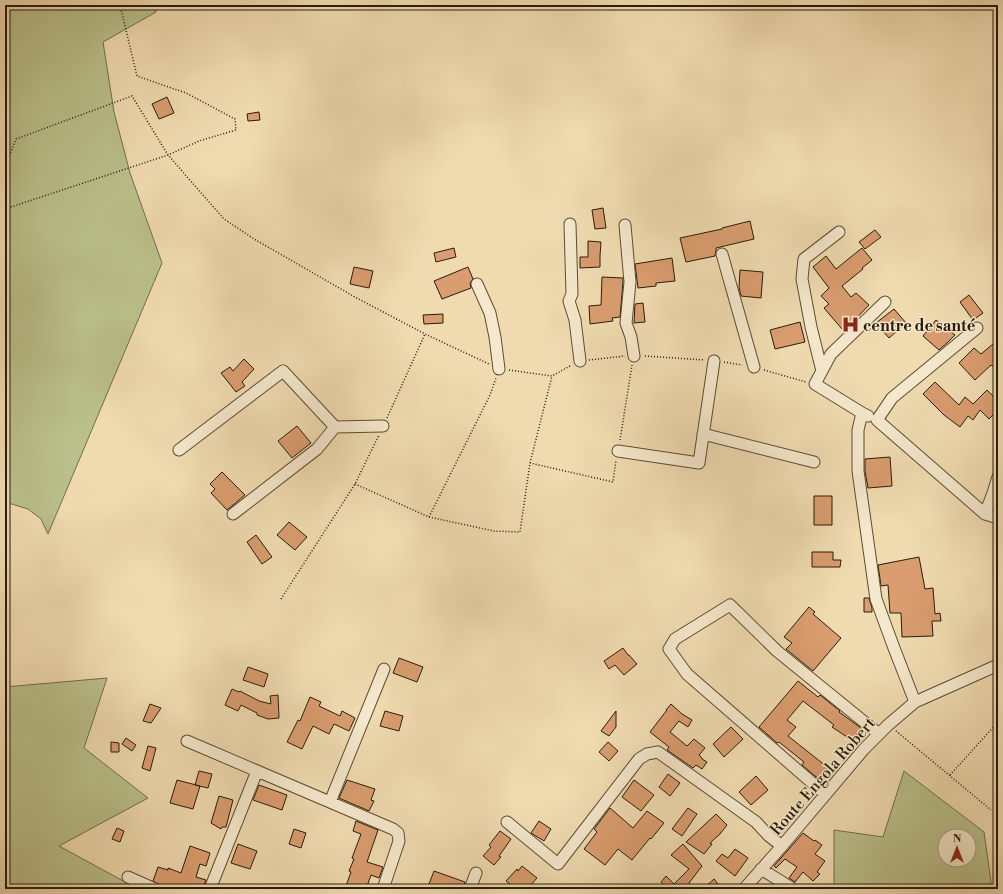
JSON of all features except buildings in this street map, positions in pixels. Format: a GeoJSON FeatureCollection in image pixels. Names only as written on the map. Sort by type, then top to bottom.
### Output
{"type":"FeatureCollection","features":[{"type":"Feature","properties":{"kind":"street"},"geometry":{"type":"LineString","coordinates":[[570,224],[572,294],[569,301],[574,320],[580,361]]}},
{"type":"Feature","properties":{"kind":"street"},"geometry":{"type":"LineString","coordinates":[[625,225],[630,282],[626,323],[634,356]]}},
{"type":"Feature","properties":{"kind":"street"},"geometry":{"type":"LineString","coordinates":[[822,371],[811,327],[802,279],[804,259],[839,232]]}},
{"type":"Feature","properties":{"kind":"street"},"geometry":{"type":"LineString","coordinates":[[722,254],[754,367]]}},
{"type":"Feature","properties":{"kind":"street"},"geometry":{"type":"LineString","coordinates":[[477,284],[490,313],[499,369]]}},
{"type":"Feature","properties":{"kind":"street"},"geometry":{"type":"LineString","coordinates":[[885,302],[831,354],[815,384],[862,413],[877,420],[986,514],[998,518]]}},
{"type":"Feature","properties":{"kind":"street"},"geometry":{"type":"LineString","coordinates":[[877,420],[892,398],[977,328]]}},
{"type":"Feature","properties":{"kind":"street"},"geometry":{"type":"LineString","coordinates":[[618,451],[699,463],[714,361]]}},
{"type":"Feature","properties":{"kind":"street"},"geometry":{"type":"LineString","coordinates":[[179,450],[283,371],[335,427],[383,426]]}},
{"type":"Feature","properties":{"kind":"street"},"geometry":{"type":"LineString","coordinates":[[862,413],[858,430],[858,471],[876,599],[915,702]]}},
{"type":"Feature","properties":{"kind":"street"},"geometry":{"type":"LineString","coordinates":[[233,514],[317,449],[335,427]]}},
{"type":"Feature","properties":{"kind":"street"},"geometry":{"type":"LineString","coordinates":[[704,434],[814,462]]}},
{"type":"Feature","properties":{"kind":"street"},"geometry":{"type":"LineString","coordinates":[[986,514],[998,477]]}},
{"type":"Feature","properties":{"kind":"street"},"geometry":{"type":"LineString","coordinates":[[825,794],[687,674],[669,649],[676,639],[730,605],[777,651],[879,734]]}},
{"type":"Feature","properties":{"kind":"street","name":"Route Engola Robert"},"geometry":{"type":"LineString","coordinates":[[744,889],[864,749],[888,725],[915,702],[998,665]]}},
{"type":"Feature","properties":{"kind":"street"},"geometry":{"type":"LineString","coordinates":[[330,802],[384,669]]}},
{"type":"Feature","properties":{"kind":"street"},"geometry":{"type":"LineString","coordinates":[[187,741],[393,829],[398,833],[399,841],[383,889]]}},
{"type":"Feature","properties":{"kind":"street"},"geometry":{"type":"LineString","coordinates":[[507,822],[558,864],[639,759],[646,754],[658,752],[756,822],[769,836],[782,846]]}},
{"type":"Feature","properties":{"kind":"street"},"geometry":{"type":"LineString","coordinates":[[210,889],[257,771]]}},
{"type":"Feature","properties":{"kind":"street"},"geometry":{"type":"LineString","coordinates":[[761,869],[793,889]]}},
{"type":"Feature","properties":{"kind":"street"},"geometry":{"type":"LineString","coordinates":[[470,889],[476,873]]}},
{"type":"Feature","properties":{"kind":"street"},"geometry":{"type":"LineString","coordinates":[[128,877],[155,889]]}},
{"type":"Feature","properties":{"kind":"path"},"geometry":{"type":"LineString","coordinates":[[5,209],[168,155],[199,141],[236,130],[235,119],[186,93],[137,76],[120,5]]}},
{"type":"Feature","properties":{"kind":"path"},"geometry":{"type":"LineString","coordinates":[[5,167],[16,139],[132,96],[168,155],[224,219],[254,239],[353,296],[425,334],[499,369],[552,376],[580,361],[634,356],[714,361],[754,367],[815,384]]}},
{"type":"Feature","properties":{"kind":"path"},"geometry":{"type":"LineString","coordinates":[[281,599],[355,484],[425,334]]}},
{"type":"Feature","properties":{"kind":"path"},"geometry":{"type":"LineString","coordinates":[[530,463],[613,482],[634,356]]}},
{"type":"Feature","properties":{"kind":"path"},"geometry":{"type":"LineString","coordinates":[[429,517],[490,395],[499,369]]}},
{"type":"Feature","properties":{"kind":"path"},"geometry":{"type":"LineString","coordinates":[[355,484],[429,517],[494,531],[520,532],[530,463],[552,376]]}},
{"type":"Feature","properties":{"kind":"path"},"geometry":{"type":"LineString","coordinates":[[949,776],[998,722]]}},
{"type":"Feature","properties":{"kind":"path"},"geometry":{"type":"LineString","coordinates":[[888,725],[991,810]]}},
{"type":"Feature","properties":{"kind":"green space"},"geometry":{"type":"Polygon","coordinates":[[[5,5],[154,5],[156,12],[103,42],[114,112],[130,173],[162,263],[48,534],[41,519],[28,509],[5,502],[5,5]]]}},
{"type":"Feature","properties":{"kind":"green space"},"geometry":{"type":"Polygon","coordinates":[[[107,678],[84,748],[148,798],[59,846],[138,889],[5,889],[5,687],[107,678]]]}},
{"type":"Feature","properties":{"kind":"green space"},"geometry":{"type":"Polygon","coordinates":[[[904,771],[984,832],[992,889],[911,889],[910,886],[834,889],[834,830],[883,837],[904,771]]]}},
{"type":"Feature","properties":{"kind":"place","name":"centre de santé"},"geometry":{"type":"Point","coordinates":[850,325]}}]}
